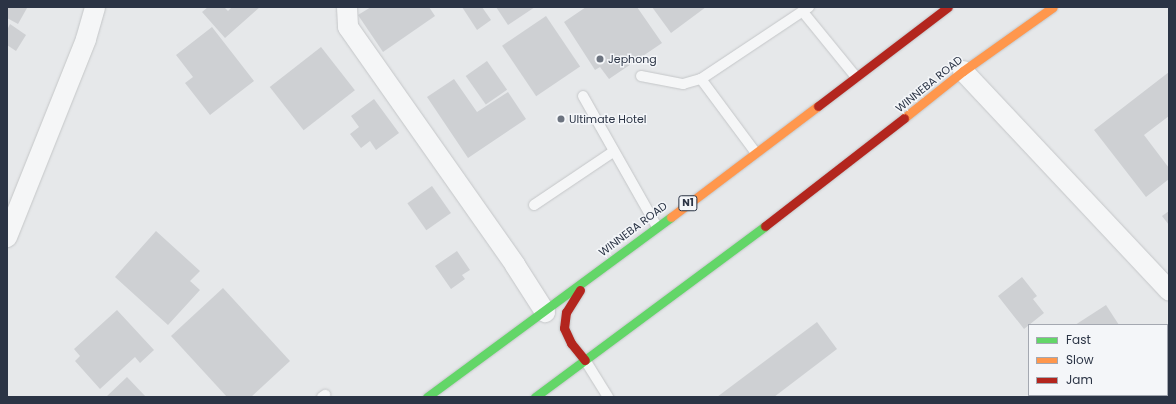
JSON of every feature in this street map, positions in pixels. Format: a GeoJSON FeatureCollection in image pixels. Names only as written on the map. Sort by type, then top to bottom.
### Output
{"type":"FeatureCollection","features":[{"type":"Feature","properties":{"kind":"highway","name":"WINNEBA ROAD"},"geometry":{"type":"LineString","coordinates":[[427,397],[545,312],[948,7]]}},
{"type":"Feature","properties":{"kind":"highway","name":"WINNEBA ROAD"},"geometry":{"type":"LineString","coordinates":[[535,397],[864,151],[963,71],[1052,7]]}},
{"type":"Feature","properties":{"kind":"highway"},"geometry":{"type":"LineString","coordinates":[[585,360],[571,343],[564,328],[566,312],[574,298],[595,273]]}},
{"type":"Feature","properties":{"kind":"street"},"geometry":{"type":"LineString","coordinates":[[7,237],[86,39],[95,7]]}},
{"type":"Feature","properties":{"kind":"street"},"geometry":{"type":"LineString","coordinates":[[347,7],[348,27],[515,265],[545,312]]}},
{"type":"Feature","properties":{"kind":"street"},"geometry":{"type":"LineString","coordinates":[[963,71],[1169,290]]}},
{"type":"Feature","properties":{"kind":"lane"},"geometry":{"type":"LineString","coordinates":[[641,76],[683,84],[701,79],[806,9],[856,77]]}},
{"type":"Feature","properties":{"kind":"lane"},"geometry":{"type":"LineString","coordinates":[[701,79],[756,153]]}},
{"type":"Feature","properties":{"kind":"lane"},"geometry":{"type":"LineString","coordinates":[[583,96],[613,152],[657,227]]}},
{"type":"Feature","properties":{"kind":"lane"},"geometry":{"type":"LineString","coordinates":[[534,205],[613,152]]}},
{"type":"Feature","properties":{"kind":"lane"},"geometry":{"type":"LineString","coordinates":[[585,360],[608,397]]}},
{"type":"Feature","properties":{"kind":"building"},"geometry":{"type":"Polygon","coordinates":[[[7,7],[27,8],[18,24],[7,18],[7,7]]]}},
{"type":"Feature","properties":{"kind":"building"},"geometry":{"type":"Polygon","coordinates":[[[208,7],[224,7],[228,11],[232,7],[260,7],[225,38],[202,12],[208,7]]]}},
{"type":"Feature","properties":{"kind":"building"},"geometry":{"type":"Polygon","coordinates":[[[371,7],[429,7],[435,16],[383,52],[358,15],[371,7]]]}},
{"type":"Feature","properties":{"kind":"building"},"geometry":{"type":"Polygon","coordinates":[[[462,7],[482,7],[491,20],[477,30],[462,7]]]}},
{"type":"Feature","properties":{"kind":"building"},"geometry":{"type":"Polygon","coordinates":[[[496,7],[535,7],[508,25],[496,7]]]}},
{"type":"Feature","properties":{"kind":"building"},"geometry":{"type":"Polygon","coordinates":[[[586,7],[637,7],[662,43],[609,79],[600,67],[595,70],[564,22],[586,7]]]}},
{"type":"Feature","properties":{"kind":"building"},"geometry":{"type":"Polygon","coordinates":[[[652,7],[706,7],[671,33],[652,7]]]}},
{"type":"Feature","properties":{"kind":"building"},"geometry":{"type":"Polygon","coordinates":[[[546,16],[580,67],[536,96],[502,46],[546,16]]]}},
{"type":"Feature","properties":{"kind":"building"},"geometry":{"type":"Polygon","coordinates":[[[10,24],[26,35],[16,51],[7,45],[7,30],[10,24]]]}},
{"type":"Feature","properties":{"kind":"building"},"geometry":{"type":"Polygon","coordinates":[[[212,27],[254,81],[210,115],[185,83],[193,77],[176,55],[212,27]]]}},
{"type":"Feature","properties":{"kind":"building"},"geometry":{"type":"Polygon","coordinates":[[[321,47],[355,90],[304,130],[270,87],[321,47]]]}},
{"type":"Feature","properties":{"kind":"building"},"geometry":{"type":"Polygon","coordinates":[[[487,61],[507,90],[486,105],[466,76],[487,61]]]}},
{"type":"Feature","properties":{"kind":"building"},"geometry":{"type":"Polygon","coordinates":[[[1169,72],[1169,116],[1144,135],[1169,168],[1169,179],[1146,197],[1094,130],[1169,72]]]}},
{"type":"Feature","properties":{"kind":"building"},"geometry":{"type":"Polygon","coordinates":[[[454,79],[477,112],[508,92],[526,119],[468,158],[427,97],[454,79]]]}},
{"type":"Feature","properties":{"kind":"building"},"geometry":{"type":"Polygon","coordinates":[[[374,99],[399,133],[376,150],[370,141],[361,148],[350,134],[359,127],[351,116],[374,99]]]}},
{"type":"Feature","properties":{"kind":"building"},"geometry":{"type":"Polygon","coordinates":[[[432,186],[451,213],[426,230],[407,203],[432,186]]]}},
{"type":"Feature","properties":{"kind":"building"},"geometry":{"type":"Polygon","coordinates":[[[1169,211],[1169,225],[1162,216],[1169,211]]]}},
{"type":"Feature","properties":{"kind":"building"},"geometry":{"type":"Polygon","coordinates":[[[156,231],[200,271],[190,281],[200,290],[168,325],[115,277],[156,231]]]}},
{"type":"Feature","properties":{"kind":"building"},"geometry":{"type":"Polygon","coordinates":[[[457,251],[470,270],[462,275],[465,279],[451,289],[435,266],[457,251]]]}},
{"type":"Feature","properties":{"kind":"building"},"geometry":{"type":"Polygon","coordinates":[[[1022,277],[1037,296],[1033,299],[1044,313],[1030,324],[1028,324],[1024,329],[998,296],[1022,277]]]}},
{"type":"Feature","properties":{"kind":"building"},"geometry":{"type":"Polygon","coordinates":[[[223,288],[290,361],[251,397],[227,397],[171,336],[223,288]]]}},
{"type":"Feature","properties":{"kind":"building"},"geometry":{"type":"Polygon","coordinates":[[[1106,305],[1118,324],[1077,324],[1106,305]]]}},
{"type":"Feature","properties":{"kind":"building"},"geometry":{"type":"Polygon","coordinates":[[[117,310],[154,350],[140,363],[135,357],[100,389],[75,361],[80,356],[74,349],[117,310]]]}},
{"type":"Feature","properties":{"kind":"building"},"geometry":{"type":"Polygon","coordinates":[[[817,322],[837,349],[774,397],[717,397],[817,322]]]}},
{"type":"Feature","properties":{"kind":"building"},"geometry":{"type":"Polygon","coordinates":[[[127,377],[146,397],[106,397],[127,377]]]}},
{"type":"Feature","properties":{"kind":"traffic: fast"},"geometry":{"type":"LineString","coordinates":[[427,397],[671,217]]}},
{"type":"Feature","properties":{"kind":"traffic: fast"},"geometry":{"type":"LineString","coordinates":[[535,397],[765,226]]}},
{"type":"Feature","properties":{"kind":"traffic: slow"},"geometry":{"type":"LineString","coordinates":[[904,118],[963,71],[1053,7]]}},
{"type":"Feature","properties":{"kind":"traffic: slow"},"geometry":{"type":"LineString","coordinates":[[671,217],[818,106]]}},
{"type":"Feature","properties":{"kind":"traffic: jam"},"geometry":{"type":"LineString","coordinates":[[818,106],[948,7]]}},
{"type":"Feature","properties":{"kind":"traffic: jam"},"geometry":{"type":"LineString","coordinates":[[765,226],[904,118]]}},
{"type":"Feature","properties":{"kind":"traffic: jam"},"geometry":{"type":"LineString","coordinates":[[580,290],[566,312],[564,328],[571,343],[585,360]]}},
{"type":"Feature","properties":{"kind":"place","name":"Jephong"},"geometry":{"type":"Point","coordinates":[600,59]}},
{"type":"Feature","properties":{"kind":"place","name":"Ultimate Hotel"},"geometry":{"type":"Point","coordinates":[561,119]}}]}
